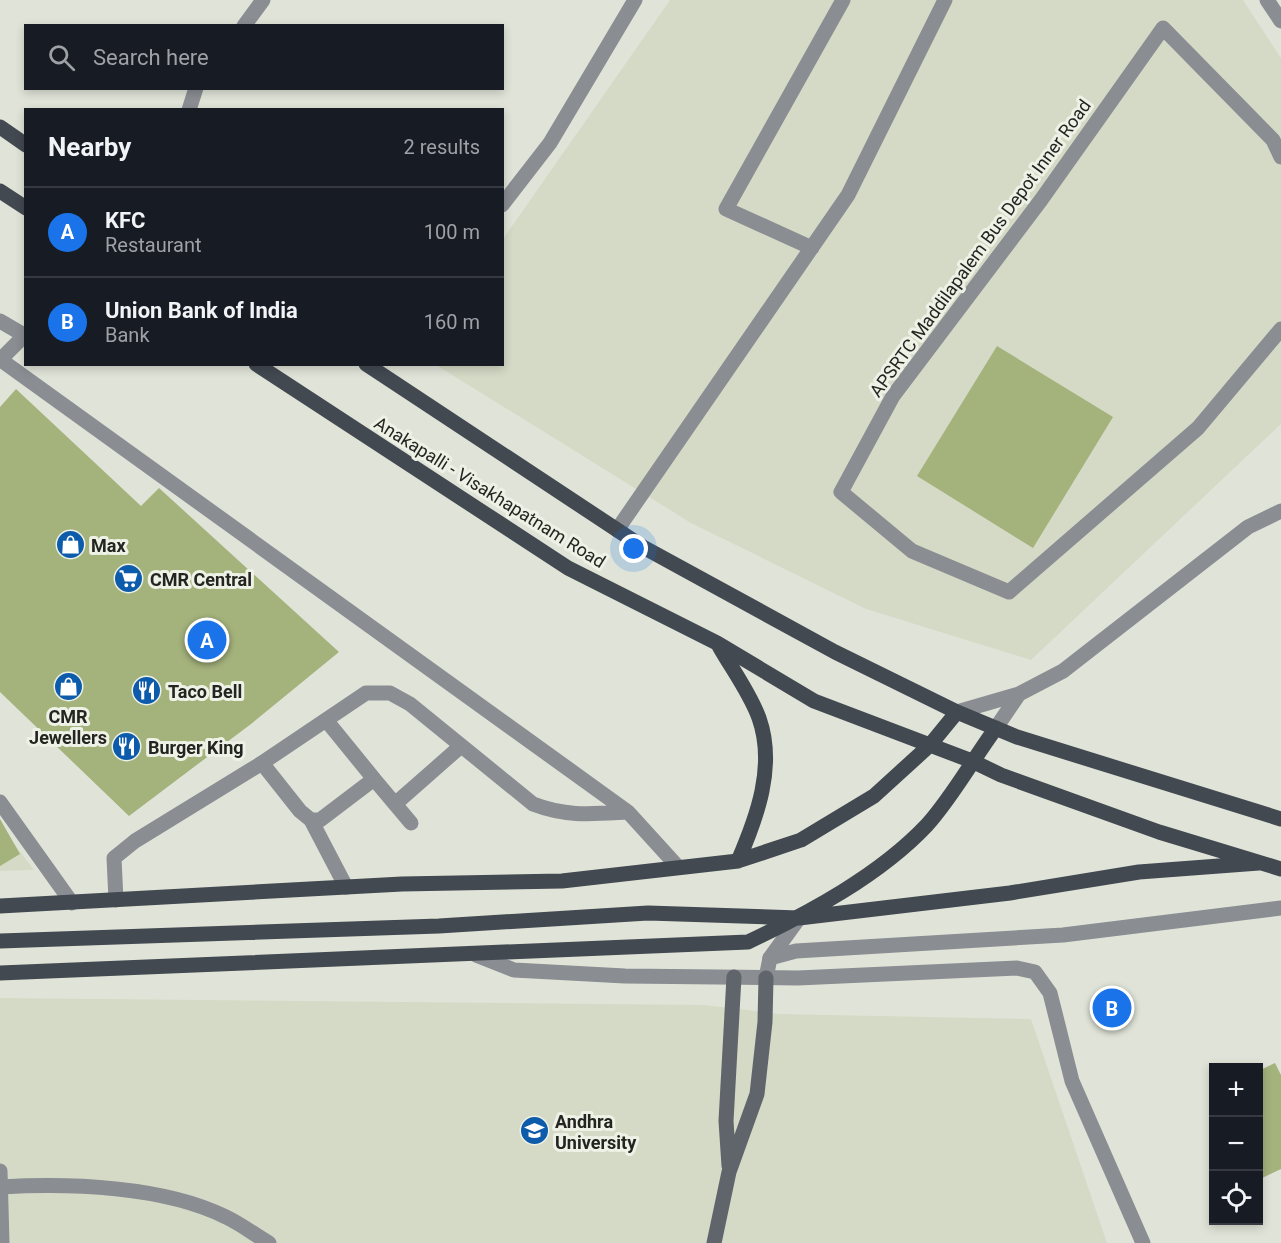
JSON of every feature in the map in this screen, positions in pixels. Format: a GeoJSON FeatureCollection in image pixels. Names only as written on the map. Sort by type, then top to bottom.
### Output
{"type":"FeatureCollection","features":[{"type":"Feature","properties":{"kind":"main road"},"geometry":{"type":"LineString","coordinates":[[0,127],[24,144]]}},
{"type":"Feature","properties":{"kind":"main road"},"geometry":{"type":"LineString","coordinates":[[0,191],[24,207]]}},
{"type":"Feature","properties":{"kind":"main road","name":"Anakapalli - Visakhapatnam Road"},"geometry":{"type":"LineString","coordinates":[[259,366],[568,568],[717,644],[814,701],[972,761],[1001,775],[1159,832],[1281,869]]}},
{"type":"Feature","properties":{"kind":"main road","name":"Anakapalli - Visakhapatnam Road"},"geometry":{"type":"LineString","coordinates":[[375,367],[617,530],[835,652],[957,712],[1017,737],[1281,819]]}},
{"type":"Feature","properties":{"kind":"main road"},"geometry":{"type":"LineString","coordinates":[[717,644],[759,718],[766,754],[762,793],[752,829],[738,861]]}},
{"type":"Feature","properties":{"kind":"main road"},"geometry":{"type":"LineString","coordinates":[[0,906],[346,886],[562,881],[738,861],[801,840],[852,811],[874,796],[930,746],[957,712]]}},
{"type":"Feature","properties":{"kind":"main road"},"geometry":{"type":"LineString","coordinates":[[0,973],[748,942],[799,918],[899,853],[928,823],[996,728]]}},
{"type":"Feature","properties":{"kind":"main road"},"geometry":{"type":"LineString","coordinates":[[0,940],[439,926],[648,913],[799,918],[1010,893],[1139,872],[1259,863]]}},
{"type":"Feature","properties":{"kind":"street"},"geometry":{"type":"LineString","coordinates":[[245,24],[263,0]]}},
{"type":"Feature","properties":{"kind":"street"},"geometry":{"type":"LineString","coordinates":[[504,202],[550,143],[635,0]]}},
{"type":"Feature","properties":{"kind":"street"},"geometry":{"type":"LineString","coordinates":[[812,248],[726,209],[843,0]]}},
{"type":"Feature","properties":{"kind":"street"},"geometry":{"type":"LineString","coordinates":[[617,530],[849,195],[945,0]]}},
{"type":"Feature","properties":{"kind":"street"},"geometry":{"type":"LineString","coordinates":[[1267,0],[1281,21]]}},
{"type":"Feature","properties":{"kind":"street","name":"APSRTC Maddilapalem Bus Depot Inner Road"},"geometry":{"type":"LineString","coordinates":[[1281,157],[1272,140],[1163,27],[1041,200],[893,396],[841,492],[912,551],[1009,592],[1198,428],[1281,329]]}},
{"type":"Feature","properties":{"kind":"street"},"geometry":{"type":"LineString","coordinates":[[190,108],[195,90]]}},
{"type":"Feature","properties":{"kind":"street"},"geometry":{"type":"LineString","coordinates":[[0,321],[24,333]]}},
{"type":"Feature","properties":{"kind":"street"},"geometry":{"type":"LineString","coordinates":[[24,335],[0,360],[628,812],[678,867]]}},
{"type":"Feature","properties":{"kind":"street"},"geometry":{"type":"LineString","coordinates":[[957,712],[1019,694],[1063,670],[1248,527],[1281,511]]}},
{"type":"Feature","properties":{"kind":"street"},"geometry":{"type":"LineString","coordinates":[[116,900],[114,858],[135,841],[262,763],[366,693],[390,693],[410,704],[532,804],[555,813],[575,815],[628,812]]}},
{"type":"Feature","properties":{"kind":"street"},"geometry":{"type":"LineString","coordinates":[[996,728],[1019,694]]}},
{"type":"Feature","properties":{"kind":"street"},"geometry":{"type":"LineString","coordinates":[[326,720],[411,823]]}},
{"type":"Feature","properties":{"kind":"street"},"geometry":{"type":"LineString","coordinates":[[395,804],[461,746]]}},
{"type":"Feature","properties":{"kind":"street"},"geometry":{"type":"LineString","coordinates":[[262,763],[300,811],[311,820],[346,886]]}},
{"type":"Feature","properties":{"kind":"street"},"geometry":{"type":"LineString","coordinates":[[311,820],[320,820],[334,811],[374,779]]}},
{"type":"Feature","properties":{"kind":"street"},"geometry":{"type":"LineString","coordinates":[[0,802],[72,903]]}},
{"type":"Feature","properties":{"kind":"street"},"geometry":{"type":"LineString","coordinates":[[770,958],[796,951],[1111,930],[1281,908]]}},
{"type":"Feature","properties":{"kind":"street"},"geometry":{"type":"LineString","coordinates":[[714,1243],[729,1172],[757,1094],[765,1022],[766,978],[770,958],[799,918]]}},
{"type":"Feature","properties":{"kind":"street"},"geometry":{"type":"LineString","coordinates":[[476,955],[514,970],[625,976],[766,978],[1017,968],[1035,972],[1050,993],[1072,1081],[1143,1243]]}},
{"type":"Feature","properties":{"kind":"street"},"geometry":{"type":"LineString","coordinates":[[729,1172],[726,1121],[734,977]]}},
{"type":"Feature","properties":{"kind":"street"},"geometry":{"type":"LineString","coordinates":[[0,1171],[2,1243]]}},
{"type":"Feature","properties":{"kind":"street"},"geometry":{"type":"LineString","coordinates":[[1,1187],[125,1190],[168,1197],[225,1216],[269,1243]]}},
{"type":"Feature","properties":{"kind":"shaded area"},"geometry":{"type":"Polygon","coordinates":[[[670,0],[1243,0],[1281,58],[1281,424],[1031,660],[866,609],[691,523],[438,366],[504,366],[504,238],[670,0]]]}},
{"type":"Feature","properties":{"kind":"shaded area"},"geometry":{"type":"Polygon","coordinates":[[[0,825],[34,870],[0,871],[0,825]]]}},
{"type":"Feature","properties":{"kind":"shaded area","name":"Andhra University"},"geometry":{"type":"Polygon","coordinates":[[[0,998],[704,1005],[780,1014],[1031,1019],[1107,1243],[0,1243],[0,998]]]}},
{"type":"Feature","properties":{"kind":"building"},"geometry":{"type":"Polygon","coordinates":[[[997,346],[1113,417],[1033,548],[917,476],[997,346]]]}},
{"type":"Feature","properties":{"kind":"building","name":"CMR Central"},"geometry":{"type":"Polygon","coordinates":[[[16,389],[141,506],[159,488],[339,652],[251,724],[129,816],[0,692],[0,407],[16,389]]]}},
{"type":"Feature","properties":{"kind":"building"},"geometry":{"type":"Polygon","coordinates":[[[0,819],[20,854],[0,866],[0,819]]]}},
{"type":"Feature","properties":{"kind":"building"},"geometry":{"type":"Polygon","coordinates":[[[1275,1063],[1281,1075],[1281,1169],[1263,1178],[1263,1117],[1263,1069],[1275,1063]]]}},
{"type":"Feature","properties":{"kind":"place","name":"Max"},"geometry":{"type":"Point","coordinates":[70,545]}},
{"type":"Feature","properties":{"kind":"place","name":"CMR Central"},"geometry":{"type":"Point","coordinates":[129,579]}},
{"type":"Feature","properties":{"kind":"place","name":"KFC"},"geometry":{"type":"Point","coordinates":[207,640]}},
{"type":"Feature","properties":{"kind":"place","name":"CMR Jewellers"},"geometry":{"type":"Point","coordinates":[68,687]}},
{"type":"Feature","properties":{"kind":"place","name":"Taco Bell"},"geometry":{"type":"Point","coordinates":[147,691]}},
{"type":"Feature","properties":{"kind":"place","name":"Burger King"},"geometry":{"type":"Point","coordinates":[127,747]}},
{"type":"Feature","properties":{"kind":"place","name":"Union Bank of India"},"geometry":{"type":"Point","coordinates":[1112,1008]}},
{"type":"Feature","properties":{"kind":"place","name":"Andhra University"},"geometry":{"type":"Point","coordinates":[534,1131]}}]}
